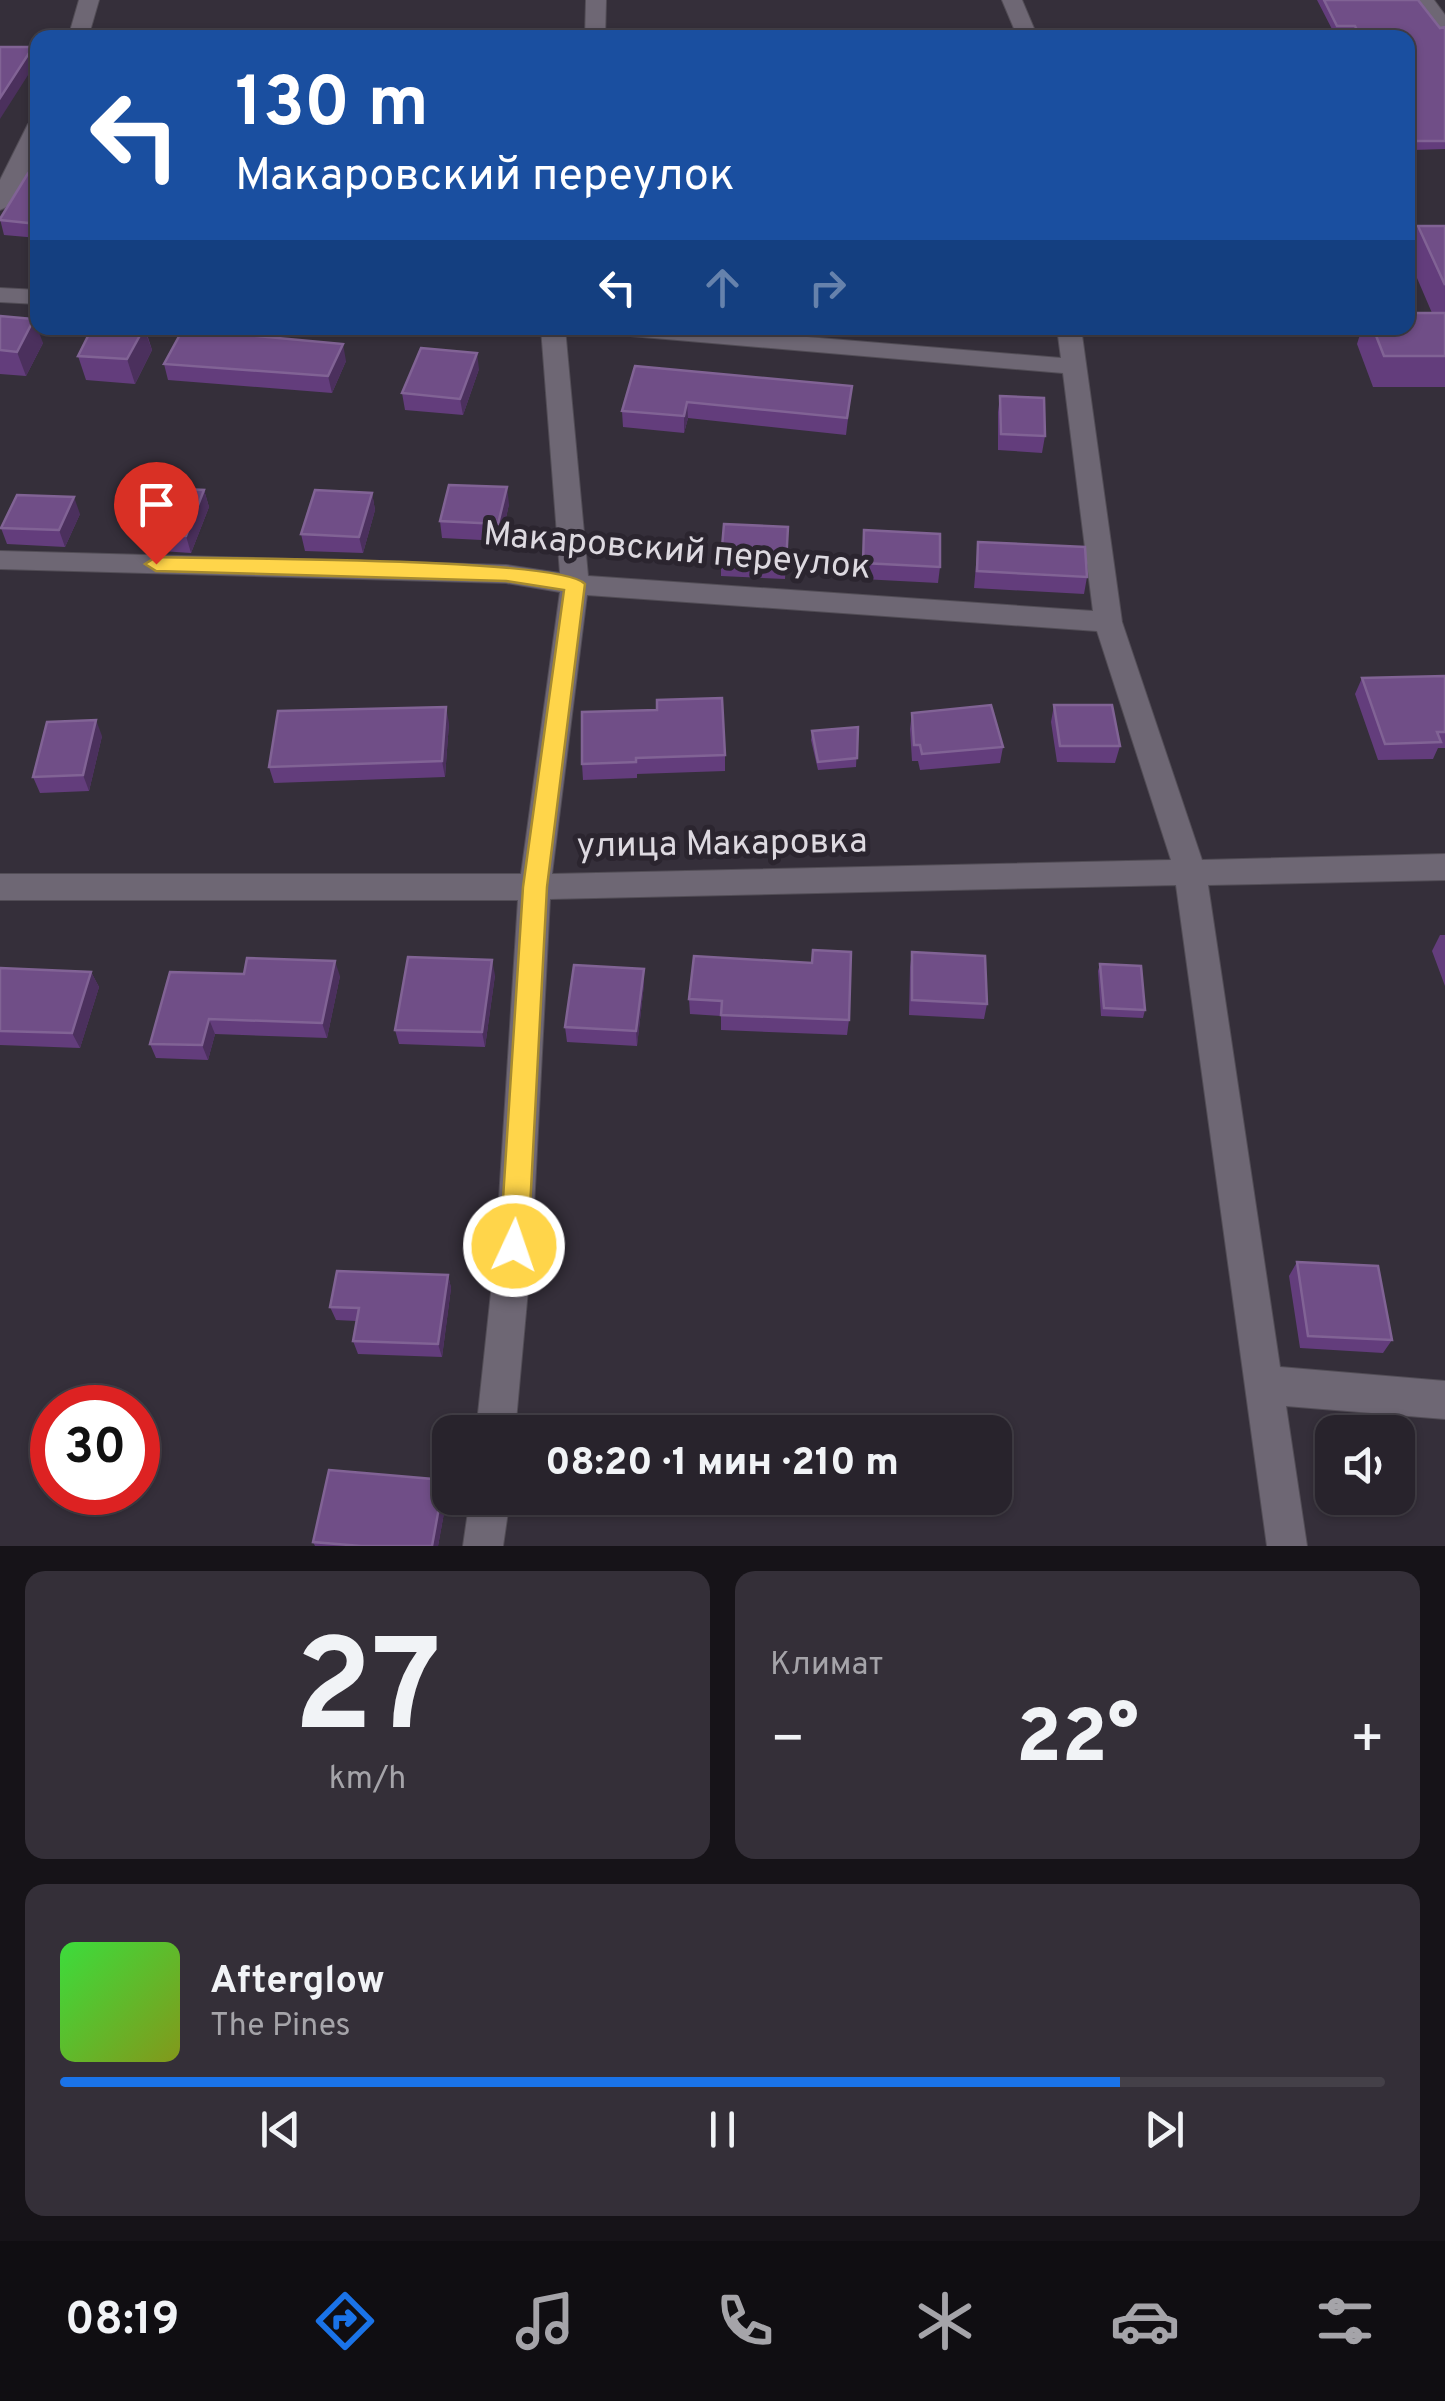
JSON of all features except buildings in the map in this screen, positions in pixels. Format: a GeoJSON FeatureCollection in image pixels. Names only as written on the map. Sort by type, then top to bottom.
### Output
{"type":"FeatureCollection","features":[{"type":"Feature","properties":{"kind":"street"},"geometry":{"type":"LineString","coordinates":[[81,30],[90,0]]}},
{"type":"Feature","properties":{"kind":"street"},"geometry":{"type":"LineString","coordinates":[[595,30],[596,0]]}},
{"type":"Feature","properties":{"kind":"street"},"geometry":{"type":"LineString","coordinates":[[1012,0],[1025,30]]}},
{"type":"Feature","properties":{"kind":"street"},"geometry":{"type":"LineString","coordinates":[[1424,0],[1445,29]]}},
{"type":"Feature","properties":{"kind":"street"},"geometry":{"type":"LineString","coordinates":[[0,204],[20,159]]}},
{"type":"Feature","properties":{"kind":"street"},"geometry":{"type":"LineString","coordinates":[[0,295],[30,297]]}},
{"type":"Feature","properties":{"kind":"street"},"geometry":{"type":"LineString","coordinates":[[498,1415],[514,1246],[535,887],[575,584],[554,335]]}},
{"type":"Feature","properties":{"kind":"street"},"geometry":{"type":"LineString","coordinates":[[702,335],[1076,367]]}},
{"type":"Feature","properties":{"kind":"street"},"geometry":{"type":"LineString","coordinates":[[1070,335],[1108,622],[1190,872],[1288,1546]]}},
{"type":"Feature","properties":{"kind":"street","name":"Макаровский переулок"},"geometry":{"type":"LineString","coordinates":[[0,560],[506,574],[575,584],[1108,622]]}},
{"type":"Feature","properties":{"kind":"street","name":"улица Макаровка"},"geometry":{"type":"LineString","coordinates":[[0,887],[535,887],[1445,867]]}},
{"type":"Feature","properties":{"kind":"street"},"geometry":{"type":"LineString","coordinates":[[1264,1385],[1445,1400]]}},
{"type":"Feature","properties":{"kind":"street"},"geometry":{"type":"LineString","coordinates":[[482,1546],[487,1515]]}},
{"type":"Feature","properties":{"kind":"route"},"geometry":{"type":"LineString","coordinates":[[156,564],[506,574],[575,584],[535,887],[514,1246]]}}]}
